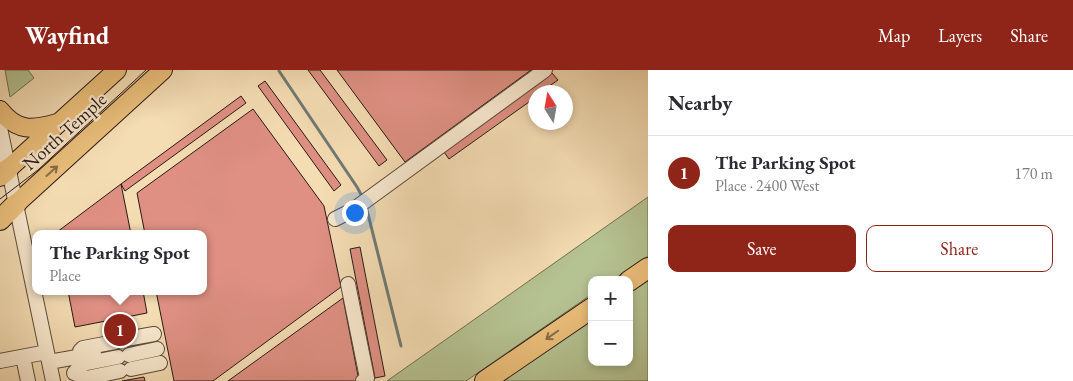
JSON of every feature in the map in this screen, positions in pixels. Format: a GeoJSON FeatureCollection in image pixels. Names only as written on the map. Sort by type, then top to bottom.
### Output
{"type":"FeatureCollection","features":[{"type":"Feature","properties":{"kind":"highway"},"geometry":{"type":"LineString","coordinates":[[0,220],[16,204]]}},
{"type":"Feature","properties":{"kind":"highway"},"geometry":{"type":"LineString","coordinates":[[633,279],[648,268]]}},
{"type":"Feature","properties":{"kind":"highway"},"geometry":{"type":"LineString","coordinates":[[485,381],[588,311]]}},
{"type":"Feature","properties":{"kind":"main road","name":"North Temple"},"geometry":{"type":"LineString","coordinates":[[4,172],[117,70]]}},
{"type":"Feature","properties":{"kind":"main road","name":"North Temple"},"geometry":{"type":"LineString","coordinates":[[16,204],[163,70]]}},
{"type":"Feature","properties":{"kind":"main road"},"geometry":{"type":"LineString","coordinates":[[0,110],[11,122],[23,127],[39,127],[60,122]]}},
{"type":"Feature","properties":{"kind":"street"},"geometry":{"type":"LineString","coordinates":[[335,219],[353,210],[377,193],[545,70]]}},
{"type":"Feature","properties":{"kind":"street"},"geometry":{"type":"LineString","coordinates":[[0,128],[4,172],[16,204],[32,280]]}},
{"type":"Feature","properties":{"kind":"street"},"geometry":{"type":"LineString","coordinates":[[348,284],[367,378],[363,381]]}},
{"type":"Feature","properties":{"kind":"street"},"geometry":{"type":"LineString","coordinates":[[0,361],[23,357],[48,357],[74,357],[83,348],[123,355],[157,349],[83,364],[74,373],[52,379],[48,357],[35,295]]}},
{"type":"Feature","properties":{"kind":"street"},"geometry":{"type":"LineString","coordinates":[[23,357],[28,381]]}},
{"type":"Feature","properties":{"kind":"green space"},"geometry":{"type":"Polygon","coordinates":[[[5,70],[28,70],[34,78],[10,97],[5,70]]]}},
{"type":"Feature","properties":{"kind":"green space"},"geometry":{"type":"Polygon","coordinates":[[[648,197],[648,256],[619,276],[588,276],[588,297],[466,381],[387,381],[648,197]]]}},
{"type":"Feature","properties":{"kind":"green space"},"geometry":{"type":"Polygon","coordinates":[[[648,277],[648,381],[494,381],[588,318],[588,366],[633,366],[633,287],[648,277]]]}},
{"type":"Feature","properties":{"kind":"building"},"geometry":{"type":"Polygon","coordinates":[[[308,70],[320,70],[387,160],[379,166],[308,70]]]}},
{"type":"Feature","properties":{"kind":"building"},"geometry":{"type":"Polygon","coordinates":[[[337,70],[531,70],[405,162],[337,70]]]}},
{"type":"Feature","properties":{"kind":"building"},"geometry":{"type":"Polygon","coordinates":[[[552,73],[558,80],[551,85],[536,85],[552,73]]]}},
{"type":"Feature","properties":{"kind":"building"},"geometry":{"type":"Polygon","coordinates":[[[265,81],[341,185],[334,191],[258,86],[265,81]]]}},
{"type":"Feature","properties":{"kind":"building"},"geometry":{"type":"Polygon","coordinates":[[[528,91],[528,103],[449,159],[444,152],[528,91]]]}},
{"type":"Feature","properties":{"kind":"building"},"geometry":{"type":"Polygon","coordinates":[[[241,96],[246,103],[125,191],[121,184],[241,96]]]}},
{"type":"Feature","properties":{"kind":"building"},"geometry":{"type":"Polygon","coordinates":[[[253,109],[324,206],[341,287],[213,381],[174,381],[157,295],[207,295],[207,230],[144,230],[137,193],[253,109]]]}},
{"type":"Feature","properties":{"kind":"building"},"geometry":{"type":"Polygon","coordinates":[[[121,184],[130,230],[60,230],[121,184]]]}},
{"type":"Feature","properties":{"kind":"building"},"geometry":{"type":"Polygon","coordinates":[[[360,247],[385,376],[375,378],[350,249],[360,247]]]}},
{"type":"Feature","properties":{"kind":"building"},"geometry":{"type":"Polygon","coordinates":[[[69,295],[144,295],[147,313],[75,327],[69,295]]]}},
{"type":"Feature","properties":{"kind":"building"},"geometry":{"type":"Polygon","coordinates":[[[343,298],[359,381],[228,381],[343,298]]]}},
{"type":"Feature","properties":{"kind":"building"},"geometry":{"type":"Polygon","coordinates":[[[131,322],[134,334],[110,339],[107,327],[131,322]]]}},
{"type":"Feature","properties":{"kind":"building"},"geometry":{"type":"Polygon","coordinates":[[[125,337],[132,373],[121,375],[114,339],[125,337]]]}},
{"type":"Feature","properties":{"kind":"building"},"geometry":{"type":"Polygon","coordinates":[[[144,377],[145,381],[122,381],[144,377]]]}},
{"type":"Feature","properties":{"kind":"waterway"},"geometry":{"type":"LineString","coordinates":[[279,71],[363,198]]}},
{"type":"Feature","properties":{"kind":"waterway"},"geometry":{"type":"LineString","coordinates":[[366,206],[401,346]]}},
{"type":"Feature","properties":{"kind":"tunnel"},"geometry":{"type":"LineString","coordinates":[[116,350],[127,347]]}},
{"type":"Feature","properties":{"kind":"tunnel"},"geometry":{"type":"LineString","coordinates":[[119,364],[130,362]]}},
{"type":"Feature","properties":{"kind":"tram line"},"geometry":{"type":"LineString","coordinates":[[0,199],[38,170],[146,70]]}},
{"type":"Feature","properties":{"kind":"place","name":"The Parking Spot"},"geometry":{"type":"Point","coordinates":[120,330]}}]}
